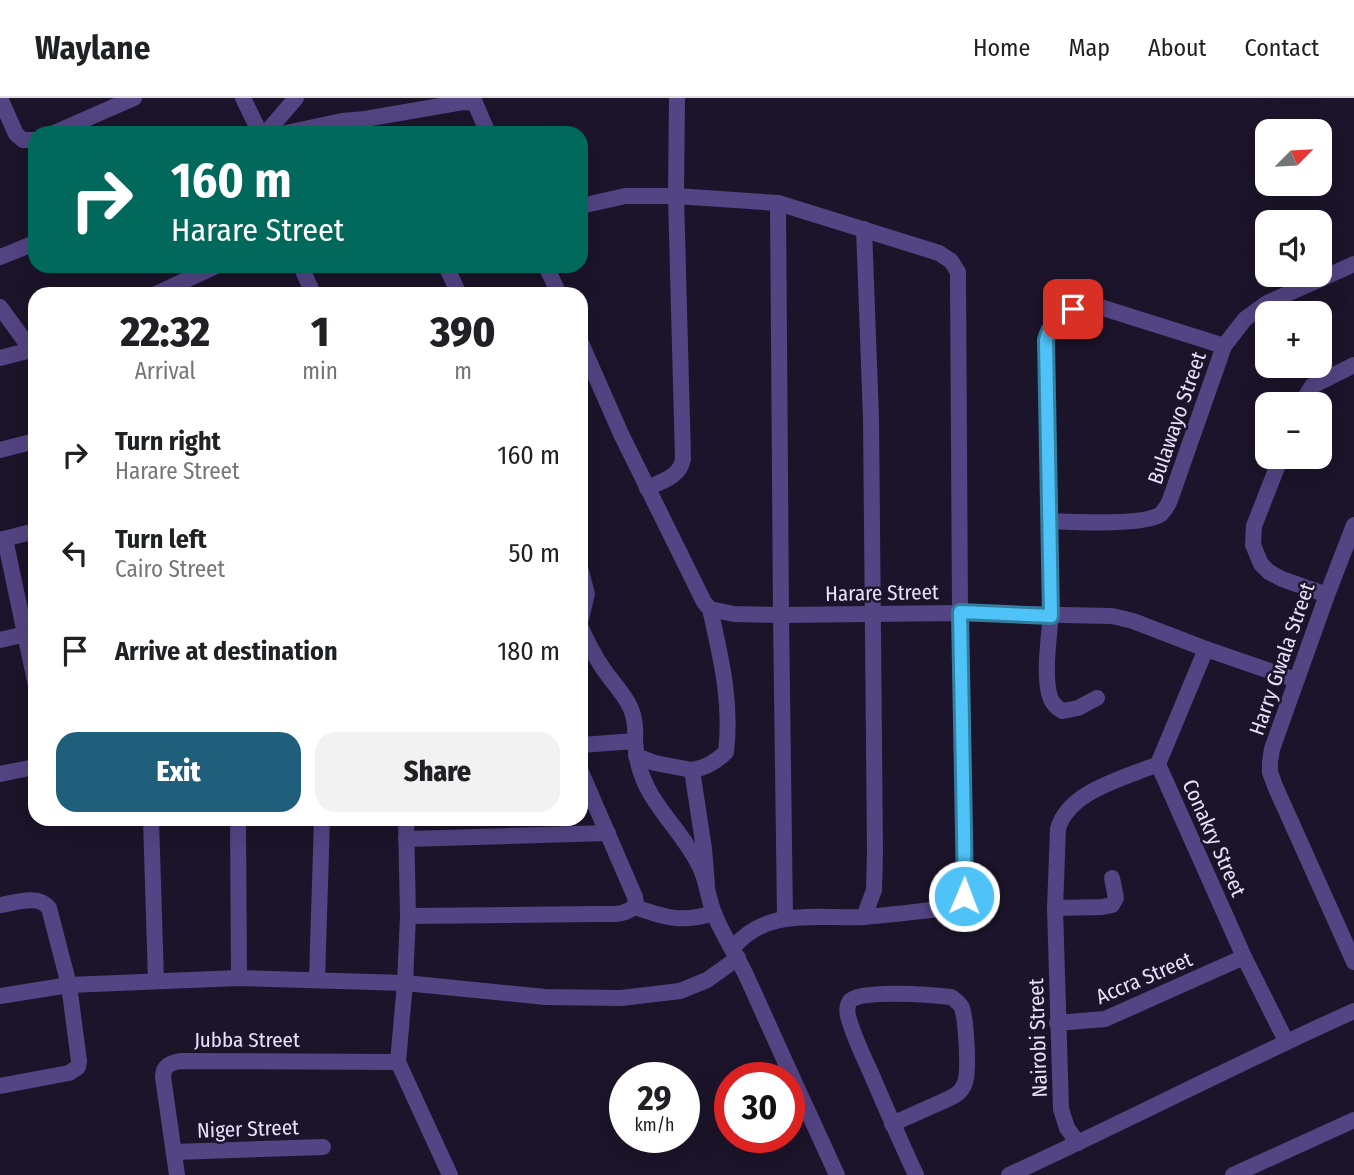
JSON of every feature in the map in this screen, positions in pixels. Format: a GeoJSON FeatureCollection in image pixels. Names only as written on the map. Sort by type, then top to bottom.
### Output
{"type":"FeatureCollection","features":[{"type":"Feature","properties":{"kind":"street"},"geometry":{"type":"LineString","coordinates":[[0,98],[16,134],[23,140],[28,140]]}},
{"type":"Feature","properties":{"kind":"street"},"geometry":{"type":"LineString","coordinates":[[70,126],[134,98]]}},
{"type":"Feature","properties":{"kind":"street"},"geometry":{"type":"LineString","coordinates":[[243,98],[257,126]]}},
{"type":"Feature","properties":{"kind":"street"},"geometry":{"type":"LineString","coordinates":[[273,126],[296,98]]}},
{"type":"Feature","properties":{"kind":"street"},"geometry":{"type":"LineString","coordinates":[[647,488],[671,478],[682,466],[683,459],[676,196],[677,98]]}},
{"type":"Feature","properties":{"kind":"street"},"geometry":{"type":"LineString","coordinates":[[319,126],[474,100],[485,126]]}},
{"type":"Feature","properties":{"kind":"street"},"geometry":{"type":"LineString","coordinates":[[0,996],[69,985],[239,978],[405,983],[545,998],[621,998],[680,991],[707,980],[735,953],[746,934],[757,927],[785,918],[864,917],[953,907],[962,900],[965,888],[958,272],[955,266],[947,256],[778,203],[676,196],[625,196],[588,204]]}},
{"type":"Feature","properties":{"kind":"street"},"geometry":{"type":"LineString","coordinates":[[778,203],[785,918]]}},
{"type":"Feature","properties":{"kind":"street"},"geometry":{"type":"LineString","coordinates":[[864,229],[871,417],[875,874],[874,890],[864,917]]}},
{"type":"Feature","properties":{"kind":"street"},"geometry":{"type":"LineString","coordinates":[[0,257],[28,246]]}},
{"type":"Feature","properties":{"kind":"street","name":"Bulawayo Street"},"geometry":{"type":"LineString","coordinates":[[1050,522],[1144,520],[1166,509],[1224,346],[1245,319],[1267,303],[1354,264]]}},
{"type":"Feature","properties":{"kind":"street"},"geometry":{"type":"LineString","coordinates":[[171,287],[201,273]]}},
{"type":"Feature","properties":{"kind":"street"},"geometry":{"type":"LineString","coordinates":[[1097,698],[1071,710],[1062,711],[1049,697],[1047,659],[1051,616],[1048,331],[1062,315],[1090,305],[1224,346]]}},
{"type":"Feature","properties":{"kind":"street"},"geometry":{"type":"LineString","coordinates":[[0,307],[28,345]]}},
{"type":"Feature","properties":{"kind":"street"},"geometry":{"type":"LineString","coordinates":[[0,358],[28,353]]}},
{"type":"Feature","properties":{"kind":"street"},"geometry":{"type":"LineString","coordinates":[[588,359],[647,488],[710,610],[727,697],[729,736],[726,752],[716,762],[702,769],[692,770],[656,763],[636,749],[588,746]]}},
{"type":"Feature","properties":{"kind":"street"},"geometry":{"type":"LineString","coordinates":[[1308,392],[1312,386],[1354,365]]}},
{"type":"Feature","properties":{"kind":"street"},"geometry":{"type":"LineString","coordinates":[[0,450],[28,443]]}},
{"type":"Feature","properties":{"kind":"street"},"geometry":{"type":"LineString","coordinates":[[1276,469],[1254,526],[1253,545],[1261,564],[1269,572],[1327,595]]}},
{"type":"Feature","properties":{"kind":"street","name":"Harry Gwala Street"},"geometry":{"type":"LineString","coordinates":[[1354,525],[1296,680],[1270,762],[1270,772],[1354,962]]}},
{"type":"Feature","properties":{"kind":"street"},"geometry":{"type":"LineString","coordinates":[[28,533],[3,540],[28,624]]}},
{"type":"Feature","properties":{"kind":"street","name":"Harare Street"},"geometry":{"type":"LineString","coordinates":[[710,610],[734,614],[780,615],[960,612],[1112,616],[1133,621],[1296,680]]}},
{"type":"Feature","properties":{"kind":"street"},"geometry":{"type":"LineString","coordinates":[[0,640],[28,635]]}},
{"type":"Feature","properties":{"kind":"street"},"geometry":{"type":"LineString","coordinates":[[588,641],[602,667],[630,704],[636,724],[639,770],[647,790],[692,853],[707,885]]}},
{"type":"Feature","properties":{"kind":"street","name":"Conakry Street"},"geometry":{"type":"LineString","coordinates":[[1206,649],[1158,764],[1244,957],[1286,1041]]}},
{"type":"Feature","properties":{"kind":"street","name":"Nairobi Street"},"geometry":{"type":"LineString","coordinates":[[1078,1143],[1067,1128],[1061,1109],[1055,908],[1058,829],[1064,814],[1077,800],[1158,764]]}},
{"type":"Feature","properties":{"kind":"street"},"geometry":{"type":"LineString","coordinates":[[0,774],[28,768]]}},
{"type":"Feature","properties":{"kind":"street"},"geometry":{"type":"LineString","coordinates":[[692,770],[705,849],[707,885],[714,913],[837,1175]]}},
{"type":"Feature","properties":{"kind":"street"},"geometry":{"type":"LineString","coordinates":[[588,788],[635,897],[635,907]]}},
{"type":"Feature","properties":{"kind":"street"},"geometry":{"type":"LineString","coordinates":[[151,826],[156,981]]}},
{"type":"Feature","properties":{"kind":"street"},"geometry":{"type":"LineString","coordinates":[[238,826],[239,978]]}},
{"type":"Feature","properties":{"kind":"street"},"geometry":{"type":"LineString","coordinates":[[317,979],[322,826]]}},
{"type":"Feature","properties":{"kind":"street"},"geometry":{"type":"LineString","coordinates":[[405,826],[408,916],[398,1062],[450,1175]]}},
{"type":"Feature","properties":{"kind":"street"},"geometry":{"type":"LineString","coordinates":[[406,839],[608,833]]}},
{"type":"Feature","properties":{"kind":"street"},"geometry":{"type":"LineString","coordinates":[[1055,908],[1102,908],[1112,905],[1116,898],[1112,878]]}},
{"type":"Feature","properties":{"kind":"street"},"geometry":{"type":"LineString","coordinates":[[0,905],[35,900],[46,904],[51,911],[69,985],[79,1061],[78,1067],[72,1072],[0,1086]]}},
{"type":"Feature","properties":{"kind":"street"},"geometry":{"type":"LineString","coordinates":[[408,916],[607,914],[625,912],[635,907],[674,918],[697,918],[714,913]]}},
{"type":"Feature","properties":{"kind":"street","name":"Accra Street"},"geometry":{"type":"LineString","coordinates":[[1057,1023],[1105,1019],[1244,957]]}},
{"type":"Feature","properties":{"kind":"street"},"geometry":{"type":"LineString","coordinates":[[892,1124],[948,1100],[957,1094],[966,1082],[962,1008],[951,997],[875,994],[856,996],[850,1000],[847,1007],[892,1124],[916,1175]]}},
{"type":"Feature","properties":{"kind":"street"},"geometry":{"type":"LineString","coordinates":[[1009,1175],[1354,1011]]}},
{"type":"Feature","properties":{"kind":"street","name":"Jubba Street"},"geometry":{"type":"LineString","coordinates":[[177,1175],[163,1077],[163,1070],[170,1063],[398,1062]]}},
{"type":"Feature","properties":{"kind":"street"},"geometry":{"type":"LineString","coordinates":[[1233,1175],[1354,1120]]}},
{"type":"Feature","properties":{"kind":"street","name":"Niger Street"},"geometry":{"type":"LineString","coordinates":[[174,1152],[323,1147]]}},
{"type":"Feature","properties":{"kind":"route"},"geometry":{"type":"LineString","coordinates":[[964,896],[960,612],[1051,616],[1046,340],[1054,322],[1073,309]]}}]}
